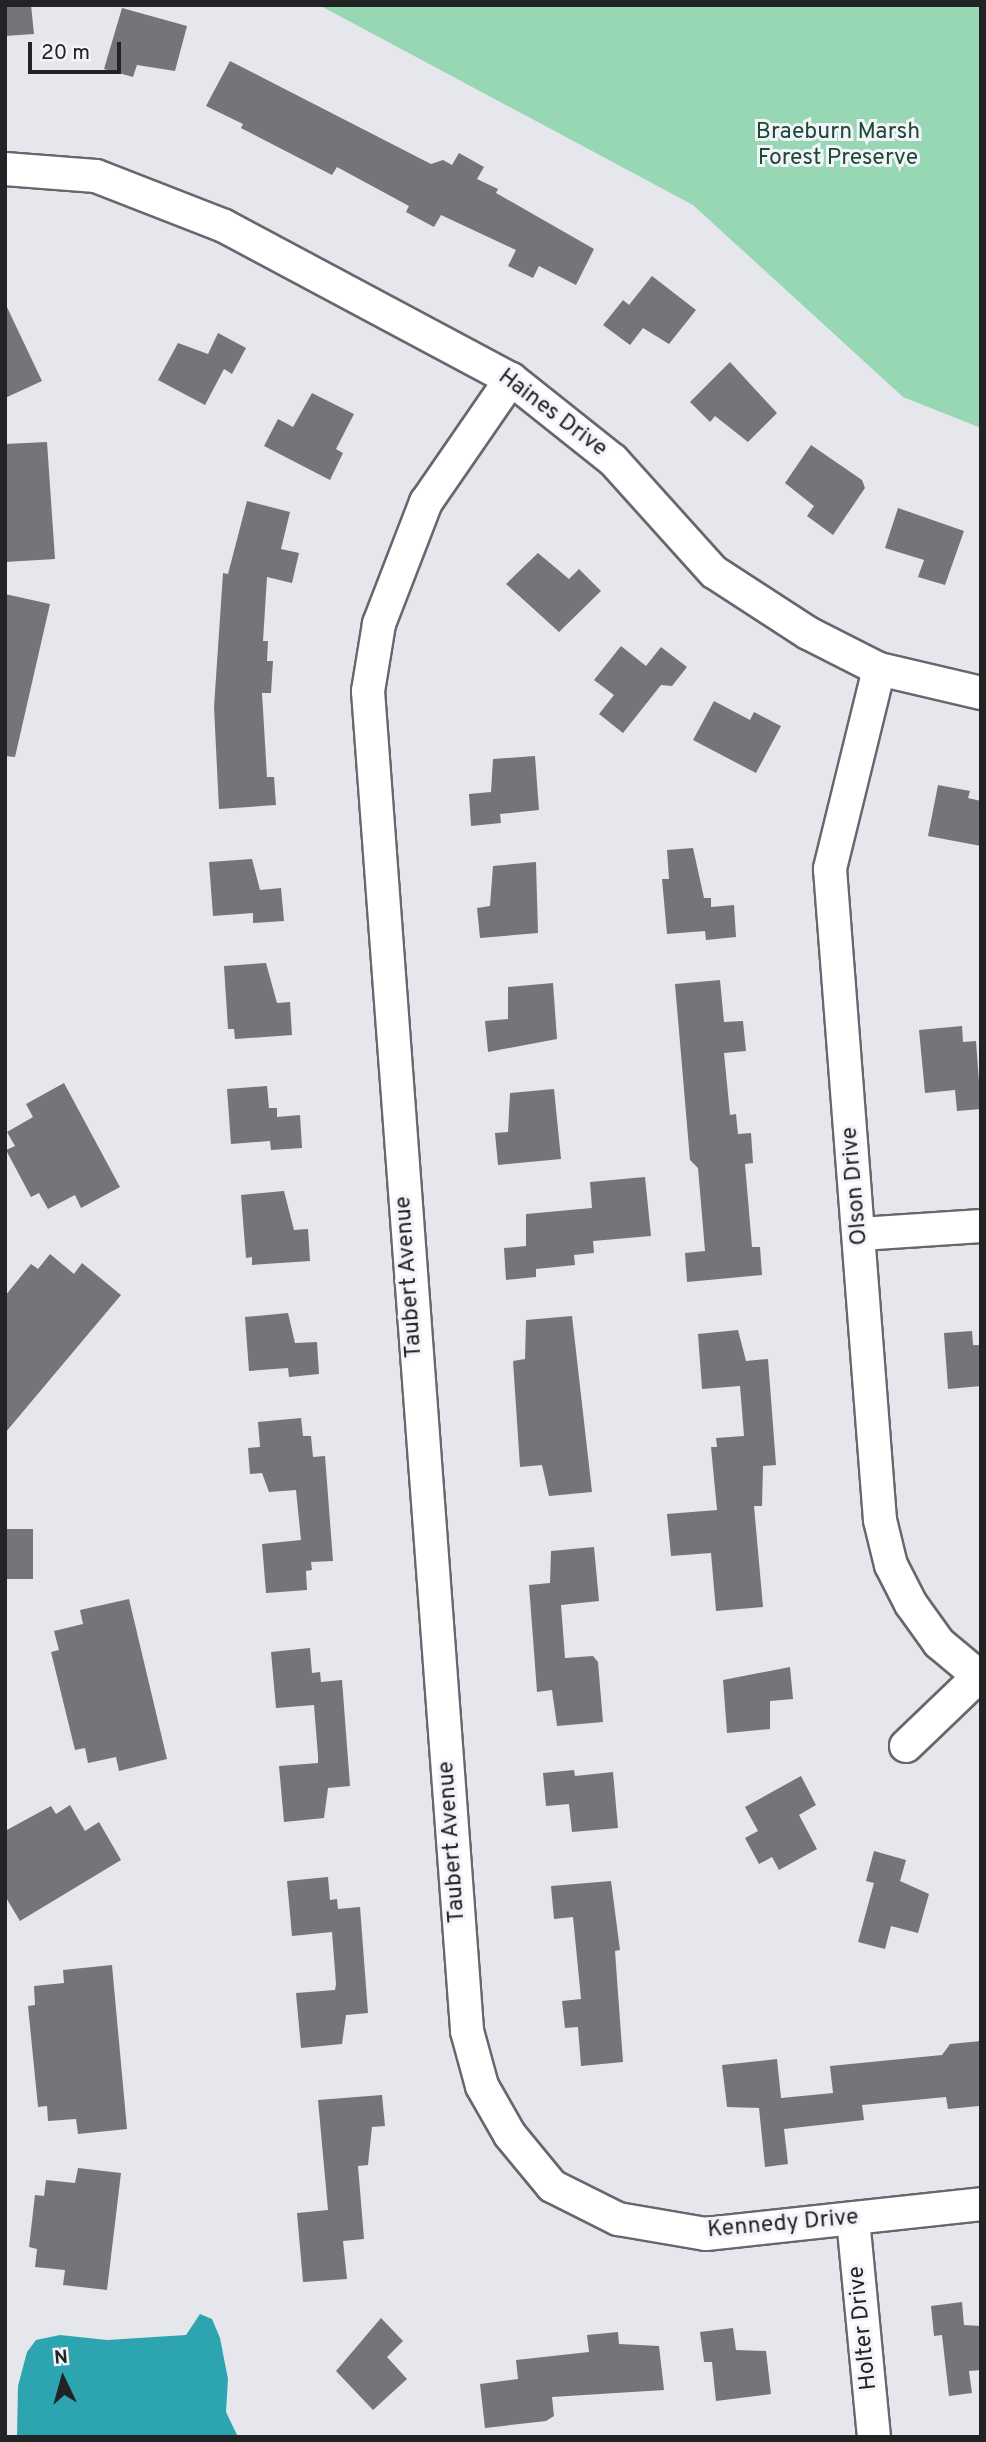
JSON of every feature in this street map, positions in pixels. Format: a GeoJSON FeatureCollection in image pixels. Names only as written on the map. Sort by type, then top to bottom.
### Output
{"type":"FeatureCollection","features":[{"type":"Feature","properties":{"kind":"street","name":"Haines Drive"},"geometry":{"type":"LineString","coordinates":[[5,169],[96,176],[224,226],[511,379],[612,460],[714,572],[808,633],[879,669],[981,693]]}},
{"type":"Feature","properties":{"kind":"street","name":"Taubert Avenue"},"geometry":{"type":"LineString","coordinates":[[511,379],[426,502],[399,562],[379,624],[368,691],[369,739],[467,2031],[482,2086],[510,2135],[552,2186]]}},
{"type":"Feature","properties":{"kind":"street","name":"Olson Drive"},"geometry":{"type":"LineString","coordinates":[[879,669],[830,869],[861,1234],[880,1520],[891,1565],[939,1643],[979,1677]]}},
{"type":"Feature","properties":{"kind":"street"},"geometry":{"type":"LineString","coordinates":[[861,1234],[981,1226]]}},
{"type":"Feature","properties":{"kind":"street"},"geometry":{"type":"LineString","coordinates":[[906,1746],[979,1677]]}},
{"type":"Feature","properties":{"kind":"street","name":"Kennedy Drive"},"geometry":{"type":"LineString","coordinates":[[552,2186],[618,2219],[706,2234],[981,2204]]}},
{"type":"Feature","properties":{"kind":"street","name":"Holter Drive"},"geometry":{"type":"LineString","coordinates":[[853,2219],[874,2437]]}},
{"type":"Feature","properties":{"kind":"green space","name":"Braeburn Marsh Forest Preserve"},"geometry":{"type":"Polygon","coordinates":[[[319,5],[981,5],[981,428],[903,397],[693,205],[319,5]]]}},
{"type":"Feature","properties":{"kind":"water"},"geometry":{"type":"Polygon","coordinates":[[[200,2314],[212,2319],[220,2338],[228,2379],[226,2412],[238,2437],[17,2437],[18,2386],[27,2352],[36,2340],[60,2335],[107,2340],[186,2335],[200,2314]]]}},
{"type":"Feature","properties":{"kind":"building"},"geometry":{"type":"Polygon","coordinates":[[[5,5],[31,5],[34,34],[5,36],[5,5]]]}},
{"type":"Feature","properties":{"kind":"building"},"geometry":{"type":"Polygon","coordinates":[[[122,8],[187,26],[175,71],[137,65],[133,77],[104,69],[122,8]]]}},
{"type":"Feature","properties":{"kind":"building"},"geometry":{"type":"Polygon","coordinates":[[[230,61],[431,164],[443,160],[452,165],[459,153],[484,167],[477,179],[498,189],[496,193],[594,249],[576,285],[539,266],[533,278],[508,266],[516,250],[441,215],[434,227],[406,212],[409,206],[337,167],[332,175],[241,128],[243,124],[206,106],[230,61]]]}},
{"type":"Feature","properties":{"kind":"building"},"geometry":{"type":"Polygon","coordinates":[[[652,276],[696,310],[669,344],[643,328],[630,345],[603,325],[623,300],[629,305],[652,276]]]}},
{"type":"Feature","properties":{"kind":"building"},"geometry":{"type":"Polygon","coordinates":[[[5,303],[42,381],[5,398],[5,303]]]}},
{"type":"Feature","properties":{"kind":"building"},"geometry":{"type":"Polygon","coordinates":[[[218,333],[246,348],[232,374],[224,369],[205,405],[158,380],[178,343],[208,354],[218,333]]]}},
{"type":"Feature","properties":{"kind":"building"},"geometry":{"type":"Polygon","coordinates":[[[730,362],[777,413],[748,442],[715,416],[710,422],[690,402],[730,362]]]}},
{"type":"Feature","properties":{"kind":"building"},"geometry":{"type":"Polygon","coordinates":[[[312,393],[354,414],[336,449],[343,453],[330,480],[264,446],[278,419],[293,427],[312,393]]]}},
{"type":"Feature","properties":{"kind":"building"},"geometry":{"type":"Polygon","coordinates":[[[47,442],[55,559],[5,562],[5,444],[47,442]]]}},
{"type":"Feature","properties":{"kind":"building"},"geometry":{"type":"Polygon","coordinates":[[[811,445],[862,480],[865,488],[833,535],[807,516],[814,506],[785,483],[811,445]]]}},
{"type":"Feature","properties":{"kind":"building"},"geometry":{"type":"Polygon","coordinates":[[[247,501],[290,512],[281,549],[299,553],[292,583],[267,577],[263,641],[268,641],[267,661],[273,661],[271,693],[262,693],[267,777],[274,777],[276,805],[219,809],[214,707],[223,573],[228,574],[247,501]]]}},
{"type":"Feature","properties":{"kind":"building"},"geometry":{"type":"Polygon","coordinates":[[[898,508],[964,531],[945,585],[918,577],[924,560],[885,548],[898,508]]]}},
{"type":"Feature","properties":{"kind":"building"},"geometry":{"type":"Polygon","coordinates":[[[538,553],[569,579],[579,569],[601,591],[559,632],[506,584],[538,553]]]}},
{"type":"Feature","properties":{"kind":"building"},"geometry":{"type":"Polygon","coordinates":[[[5,594],[50,604],[15,757],[5,756],[5,594]]]}},
{"type":"Feature","properties":{"kind":"building"},"geometry":{"type":"Polygon","coordinates":[[[621,646],[646,666],[661,647],[687,667],[672,686],[661,685],[623,733],[599,714],[614,695],[594,680],[621,646]]]}},
{"type":"Feature","properties":{"kind":"building"},"geometry":{"type":"Polygon","coordinates":[[[714,701],[750,720],[754,712],[781,726],[756,773],[693,740],[714,701]]]}},
{"type":"Feature","properties":{"kind":"building"},"geometry":{"type":"Polygon","coordinates":[[[535,756],[539,810],[500,814],[501,823],[471,826],[469,794],[491,792],[493,759],[535,756]]]}},
{"type":"Feature","properties":{"kind":"building"},"geometry":{"type":"Polygon","coordinates":[[[938,785],[970,791],[968,798],[981,801],[981,846],[928,836],[938,785]]]}},
{"type":"Feature","properties":{"kind":"building"},"geometry":{"type":"Polygon","coordinates":[[[693,848],[704,898],[711,898],[711,907],[734,905],[736,937],[706,940],[705,931],[667,934],[662,879],[669,879],[667,850],[693,848]]]}},
{"type":"Feature","properties":{"kind":"building"},"geometry":{"type":"Polygon","coordinates":[[[252,859],[260,890],[281,888],[284,921],[253,923],[253,913],[213,916],[209,862],[252,859]]]}},
{"type":"Feature","properties":{"kind":"building"},"geometry":{"type":"Polygon","coordinates":[[[536,862],[538,933],[480,938],[477,908],[490,906],[493,866],[536,862]]]}},
{"type":"Feature","properties":{"kind":"building"},"geometry":{"type":"Polygon","coordinates":[[[266,963],[277,1003],[290,1002],[292,1035],[235,1039],[234,1029],[228,1029],[224,966],[266,963]]]}},
{"type":"Feature","properties":{"kind":"building"},"geometry":{"type":"Polygon","coordinates":[[[720,980],[724,1022],[743,1021],[746,1051],[724,1053],[730,1115],[736,1114],[738,1134],[751,1133],[753,1163],[745,1164],[752,1247],[760,1247],[762,1275],[687,1282],[685,1253],[705,1251],[698,1168],[690,1160],[675,984],[720,980]]]}},
{"type":"Feature","properties":{"kind":"building"},"geometry":{"type":"Polygon","coordinates":[[[553,983],[557,1039],[488,1052],[485,1021],[508,1019],[508,987],[553,983]]]}},
{"type":"Feature","properties":{"kind":"building"},"geometry":{"type":"Polygon","coordinates":[[[962,1026],[963,1042],[976,1041],[981,1109],[957,1111],[955,1090],[925,1093],[919,1030],[962,1026]]]}},
{"type":"Feature","properties":{"kind":"building"},"geometry":{"type":"Polygon","coordinates":[[[64,1083],[120,1187],[81,1208],[75,1195],[48,1209],[39,1193],[31,1197],[6,1150],[15,1146],[7,1132],[33,1117],[26,1104],[64,1083]]]}},
{"type":"Feature","properties":{"kind":"building"},"geometry":{"type":"Polygon","coordinates":[[[267,1086],[269,1108],[277,1108],[277,1117],[300,1115],[302,1148],[271,1150],[270,1141],[231,1144],[227,1089],[267,1086]]]}},
{"type":"Feature","properties":{"kind":"building"},"geometry":{"type":"Polygon","coordinates":[[[554,1089],[561,1159],[498,1165],[495,1133],[508,1132],[510,1093],[554,1089]]]}},
{"type":"Feature","properties":{"kind":"building"},"geometry":{"type":"Polygon","coordinates":[[[645,1177],[651,1236],[593,1241],[594,1253],[574,1255],[575,1265],[536,1269],[536,1277],[506,1280],[504,1248],[526,1246],[526,1214],[592,1208],[590,1182],[645,1177]]]}},
{"type":"Feature","properties":{"kind":"building"},"geometry":{"type":"Polygon","coordinates":[[[284,1191],[294,1230],[308,1229],[310,1261],[252,1265],[252,1257],[246,1258],[241,1195],[284,1191]]]}},
{"type":"Feature","properties":{"kind":"building"},"geometry":{"type":"Polygon","coordinates":[[[50,1254],[74,1274],[82,1263],[121,1295],[5,1433],[5,1296],[31,1264],[38,1269],[50,1254]]]}},
{"type":"Feature","properties":{"kind":"building"},"geometry":{"type":"Polygon","coordinates":[[[288,1313],[295,1343],[317,1342],[319,1374],[289,1377],[288,1368],[249,1371],[245,1317],[288,1313]]]}},
{"type":"Feature","properties":{"kind":"building"},"geometry":{"type":"Polygon","coordinates":[[[572,1316],[592,1492],[549,1496],[542,1465],[520,1467],[513,1361],[525,1359],[526,1320],[572,1316]]]}},
{"type":"Feature","properties":{"kind":"building"},"geometry":{"type":"Polygon","coordinates":[[[738,1330],[746,1361],[768,1359],[776,1465],[763,1466],[762,1506],[754,1506],[763,1607],[716,1611],[711,1553],[671,1556],[667,1514],[717,1510],[711,1447],[717,1447],[716,1438],[744,1436],[740,1386],[702,1389],[698,1334],[738,1330]]]}},
{"type":"Feature","properties":{"kind":"building"},"geometry":{"type":"Polygon","coordinates":[[[972,1331],[973,1345],[981,1345],[981,1386],[948,1389],[944,1333],[972,1331]]]}},
{"type":"Feature","properties":{"kind":"building"},"geometry":{"type":"Polygon","coordinates":[[[301,1418],[303,1436],[311,1436],[313,1457],[325,1456],[333,1561],[311,1562],[312,1570],[306,1571],[307,1590],[266,1593],[262,1544],[301,1540],[296,1490],[269,1492],[262,1473],[250,1474],[248,1448],[260,1447],[258,1422],[301,1418]]]}},
{"type":"Feature","properties":{"kind":"building"},"geometry":{"type":"Polygon","coordinates":[[[5,1529],[33,1529],[33,1579],[5,1579],[5,1529]]]}},
{"type":"Feature","properties":{"kind":"building"},"geometry":{"type":"Polygon","coordinates":[[[594,1547],[599,1601],[561,1605],[565,1658],[593,1656],[598,1662],[603,1722],[557,1726],[552,1690],[537,1692],[529,1585],[550,1583],[551,1551],[594,1547]]]}},
{"type":"Feature","properties":{"kind":"building"},"geometry":{"type":"Polygon","coordinates":[[[129,1599],[167,1759],[119,1771],[116,1757],[88,1763],[85,1748],[75,1750],[51,1652],[59,1650],[54,1631],[83,1624],[80,1610],[129,1599]]]}},
{"type":"Feature","properties":{"kind":"building"},"geometry":{"type":"Polygon","coordinates":[[[310,1648],[312,1673],[320,1672],[321,1682],[342,1680],[350,1786],[328,1788],[324,1818],[284,1822],[279,1766],[318,1763],[318,1756],[314,1705],[276,1708],[271,1652],[310,1648]]]}},
{"type":"Feature","properties":{"kind":"building"},"geometry":{"type":"Polygon","coordinates":[[[790,1667],[793,1699],[770,1701],[770,1729],[727,1733],[723,1680],[790,1667]]]}},
{"type":"Feature","properties":{"kind":"building"},"geometry":{"type":"Polygon","coordinates":[[[574,1770],[575,1776],[613,1772],[618,1828],[572,1832],[569,1804],[546,1806],[543,1773],[574,1770]]]}},
{"type":"Feature","properties":{"kind":"building"},"geometry":{"type":"Polygon","coordinates":[[[801,1776],[816,1805],[799,1815],[817,1849],[779,1870],[772,1857],[759,1864],[745,1838],[758,1831],[745,1807],[801,1776]]]}},
{"type":"Feature","properties":{"kind":"building"},"geometry":{"type":"Polygon","coordinates":[[[70,1805],[85,1831],[99,1822],[121,1860],[20,1921],[5,1896],[5,1831],[51,1806],[56,1814],[70,1805]]]}},
{"type":"Feature","properties":{"kind":"building"},"geometry":{"type":"Polygon","coordinates":[[[874,1851],[906,1860],[900,1881],[929,1894],[918,1933],[891,1926],[885,1949],[858,1942],[874,1883],[866,1881],[874,1851]]]}},
{"type":"Feature","properties":{"kind":"building"},"geometry":{"type":"Polygon","coordinates":[[[328,1877],[330,1900],[337,1899],[338,1909],[360,1907],[368,2013],[346,2015],[342,2044],[301,2048],[296,1993],[335,1990],[332,1932],[292,1936],[287,1881],[328,1877]]]}},
{"type":"Feature","properties":{"kind":"building"},"geometry":{"type":"Polygon","coordinates":[[[611,1881],[620,1950],[615,1951],[623,2062],[581,2066],[578,2027],[565,2028],[562,2001],[581,1999],[573,1917],[554,1919],[551,1886],[611,1881]]]}},
{"type":"Feature","properties":{"kind":"building"},"geometry":{"type":"Polygon","coordinates":[[[112,1965],[127,2129],[78,2134],[76,2119],[48,2121],[47,2106],[38,2107],[28,2006],[35,2005],[34,1986],[64,1983],[63,1970],[112,1965]]]}},
{"type":"Feature","properties":{"kind":"building"},"geometry":{"type":"Polygon","coordinates":[[[981,2041],[979,2106],[948,2109],[946,2097],[862,2105],[864,2120],[784,2129],[788,2164],[765,2167],[759,2108],[727,2107],[722,2065],[777,2059],[781,2098],[833,2093],[830,2066],[942,2055],[950,2044],[981,2041]]]}},
{"type":"Feature","properties":{"kind":"building"},"geometry":{"type":"Polygon","coordinates":[[[382,2095],[385,2126],[372,2127],[368,2165],[358,2166],[364,2239],[343,2241],[347,2279],[303,2282],[297,2213],[328,2210],[318,2100],[382,2095]]]}},
{"type":"Feature","properties":{"kind":"building"},"geometry":{"type":"Polygon","coordinates":[[[78,2168],[121,2173],[107,2290],[63,2285],[65,2270],[35,2267],[37,2249],[29,2247],[35,2195],[44,2196],[46,2180],[75,2183],[78,2168]]]}},
{"type":"Feature","properties":{"kind":"building"},"geometry":{"type":"Polygon","coordinates":[[[962,2302],[964,2325],[981,2326],[981,2370],[969,2371],[972,2393],[949,2396],[942,2335],[934,2336],[931,2306],[962,2302]]]}},
{"type":"Feature","properties":{"kind":"building"},"geometry":{"type":"Polygon","coordinates":[[[381,2318],[403,2341],[387,2357],[407,2379],[373,2410],[336,2371],[381,2318]]]}},
{"type":"Feature","properties":{"kind":"building"},"geometry":{"type":"Polygon","coordinates":[[[733,2328],[736,2350],[766,2351],[771,2394],[716,2401],[712,2362],[704,2362],[700,2332],[733,2328]]]}},
{"type":"Feature","properties":{"kind":"building"},"geometry":{"type":"Polygon","coordinates":[[[618,2332],[619,2344],[659,2346],[664,2390],[552,2397],[554,2416],[546,2421],[485,2428],[480,2384],[518,2379],[516,2360],[589,2352],[587,2335],[618,2332]]]}}]}
